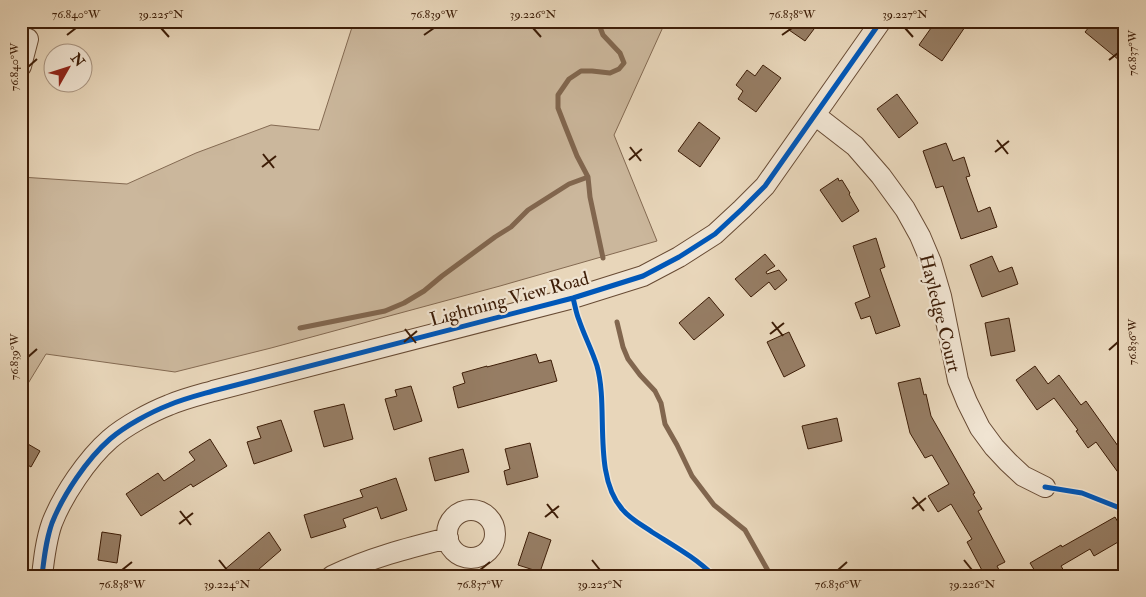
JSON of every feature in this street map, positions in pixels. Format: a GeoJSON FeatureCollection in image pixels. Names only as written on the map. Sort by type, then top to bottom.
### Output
{"type":"FeatureCollection","features":[{"type":"Feature","properties":{"kind":"street","name":"Lightning View Road"},"geometry":{"type":"LineString","coordinates":[[42,576],[45,552],[52,524],[68,491],[88,463],[110,439],[137,421],[169,405],[213,391],[564,300],[643,276],[679,257],[715,234],[765,186],[881,21]]}},
{"type":"Feature","properties":{"kind":"street"},"geometry":{"type":"LineString","coordinates":[[21,66],[28,39]]}},
{"type":"Feature","properties":{"kind":"street","name":"Hayledge Court"},"geometry":{"type":"LineString","coordinates":[[816,115],[855,146],[882,176],[905,209],[920,236],[931,262],[941,296],[958,380],[980,428],[994,447],[1023,476],[1045,487]]}},
{"type":"Feature","properties":{"kind":"street"},"geometry":{"type":"LineString","coordinates":[[332,576],[377,557],[448,538]]}},
{"type":"Feature","properties":{"kind":"shaded area"},"geometry":{"type":"Polygon","coordinates":[[[354,21],[667,21],[614,135],[657,241],[500,286],[175,372],[46,354],[21,395],[21,177],[127,184],[196,153],[271,125],[319,130],[354,21]]]}},
{"type":"Feature","properties":{"kind":"building"},"geometry":{"type":"Polygon","coordinates":[[[796,21],[820,21],[805,41],[789,30],[796,21]]]}},
{"type":"Feature","properties":{"kind":"building"},"geometry":{"type":"Polygon","coordinates":[[[936,21],[969,21],[942,61],[919,45],[936,21]]]}},
{"type":"Feature","properties":{"kind":"building"},"geometry":{"type":"Polygon","coordinates":[[[1094,21],[1120,21],[1125,25],[1125,65],[1085,32],[1094,21]]]}},
{"type":"Feature","properties":{"kind":"building"},"geometry":{"type":"Polygon","coordinates":[[[763,65],[781,78],[756,112],[738,99],[743,91],[736,85],[747,70],[755,76],[763,65]]]}},
{"type":"Feature","properties":{"kind":"building"},"geometry":{"type":"Polygon","coordinates":[[[897,94],[918,123],[899,138],[877,109],[897,94]]]}},
{"type":"Feature","properties":{"kind":"building"},"geometry":{"type":"Polygon","coordinates":[[[699,122],[720,138],[700,167],[678,151],[699,122]]]}},
{"type":"Feature","properties":{"kind":"building"},"geometry":{"type":"Polygon","coordinates":[[[946,143],[953,161],[964,157],[970,176],[966,177],[978,212],[990,207],[997,227],[961,239],[943,186],[936,188],[923,151],[946,143]]]}},
{"type":"Feature","properties":{"kind":"building"},"geometry":{"type":"Polygon","coordinates":[[[838,178],[839,181],[842,180],[859,211],[842,222],[820,190],[838,178]]]}},
{"type":"Feature","properties":{"kind":"building"},"geometry":{"type":"Polygon","coordinates":[[[876,238],[885,267],[880,269],[900,326],[876,334],[870,316],[861,319],[855,303],[870,297],[853,246],[876,238]]]}},
{"type":"Feature","properties":{"kind":"building"},"geometry":{"type":"Polygon","coordinates":[[[765,254],[775,266],[766,272],[767,274],[779,270],[787,280],[775,290],[769,282],[751,297],[735,279],[765,254]]]}},
{"type":"Feature","properties":{"kind":"building"},"geometry":{"type":"Polygon","coordinates":[[[992,256],[999,272],[1012,267],[1018,284],[982,297],[970,265],[992,256]]]}},
{"type":"Feature","properties":{"kind":"building"},"geometry":{"type":"Polygon","coordinates":[[[709,297],[724,315],[694,340],[679,323],[709,297]]]}},
{"type":"Feature","properties":{"kind":"building"},"geometry":{"type":"Polygon","coordinates":[[[1009,318],[1015,351],[991,356],[985,323],[1009,318]]]}},
{"type":"Feature","properties":{"kind":"building"},"geometry":{"type":"Polygon","coordinates":[[[789,332],[805,366],[784,377],[767,342],[789,332]]]}},
{"type":"Feature","properties":{"kind":"building"},"geometry":{"type":"Polygon","coordinates":[[[536,354],[539,363],[551,360],[557,381],[458,408],[453,387],[465,383],[462,373],[536,354]]]}},
{"type":"Feature","properties":{"kind":"building"},"geometry":{"type":"Polygon","coordinates":[[[1035,366],[1048,384],[1059,375],[1081,405],[1086,401],[1118,446],[1125,441],[1125,482],[1096,442],[1088,448],[1076,431],[1078,430],[1054,398],[1037,410],[1016,380],[1035,366]]]}},
{"type":"Feature","properties":{"kind":"building"},"geometry":{"type":"Polygon","coordinates":[[[920,378],[931,416],[975,493],[973,494],[982,509],[978,511],[1005,562],[997,566],[1002,576],[985,576],[967,542],[972,539],[951,504],[938,512],[928,496],[949,484],[932,455],[925,458],[910,433],[898,383],[920,378]]]}},
{"type":"Feature","properties":{"kind":"building"},"geometry":{"type":"Polygon","coordinates":[[[411,386],[422,421],[394,430],[385,399],[397,396],[395,390],[411,386]]]}},
{"type":"Feature","properties":{"kind":"building"},"geometry":{"type":"Polygon","coordinates":[[[344,404],[353,439],[324,447],[314,411],[344,404]]]}},
{"type":"Feature","properties":{"kind":"building"},"geometry":{"type":"Polygon","coordinates":[[[837,418],[842,441],[808,449],[802,426],[837,418]]]}},
{"type":"Feature","properties":{"kind":"building"},"geometry":{"type":"Polygon","coordinates":[[[281,420],[292,451],[254,464],[247,442],[261,438],[257,427],[281,420]]]}},
{"type":"Feature","properties":{"kind":"building"},"geometry":{"type":"Polygon","coordinates":[[[210,439],[227,466],[193,487],[191,484],[141,516],[126,494],[158,473],[164,481],[195,460],[189,452],[210,439]]]}},
{"type":"Feature","properties":{"kind":"building"},"geometry":{"type":"Polygon","coordinates":[[[21,440],[40,451],[31,467],[21,461],[21,440]]]}},
{"type":"Feature","properties":{"kind":"building"},"geometry":{"type":"Polygon","coordinates":[[[530,443],[538,477],[507,485],[504,471],[510,469],[505,449],[530,443]]]}},
{"type":"Feature","properties":{"kind":"building"},"geometry":{"type":"Polygon","coordinates":[[[463,449],[469,472],[435,481],[429,458],[463,449]]]}},
{"type":"Feature","properties":{"kind":"building"},"geometry":{"type":"Polygon","coordinates":[[[396,478],[407,510],[381,519],[377,507],[343,519],[346,527],[311,538],[304,515],[363,497],[360,490],[396,478]]]}},
{"type":"Feature","properties":{"kind":"building"},"geometry":{"type":"Polygon","coordinates":[[[1115,517],[1125,534],[1125,538],[1094,556],[1090,549],[1061,566],[1067,576],[1038,576],[1030,563],[1115,517]]]}},
{"type":"Feature","properties":{"kind":"building"},"geometry":{"type":"Polygon","coordinates":[[[102,532],[121,535],[117,563],[98,560],[102,532]]]}},
{"type":"Feature","properties":{"kind":"building"},"geometry":{"type":"Polygon","coordinates":[[[269,532],[281,550],[251,576],[217,576],[269,532]]]}},
{"type":"Feature","properties":{"kind":"building"},"geometry":{"type":"Polygon","coordinates":[[[529,532],[551,540],[540,572],[518,565],[529,532]]]}},
{"type":"Feature","properties":{"kind":"waterway"},"geometry":{"type":"LineString","coordinates":[[599,21],[603,35],[620,53],[624,63],[619,69],[610,73],[581,71],[569,79],[558,95],[558,108],[577,156],[588,177],[590,197],[603,258]]}},
{"type":"Feature","properties":{"kind":"waterway"},"geometry":{"type":"LineString","coordinates":[[300,328],[385,311],[404,303],[424,291],[511,227],[528,210],[569,184],[588,177]]}},
{"type":"Feature","properties":{"kind":"waterway"},"geometry":{"type":"LineString","coordinates":[[617,322],[628,359],[655,391],[661,403],[665,424],[692,476],[714,505],[745,530],[771,576]]}},
{"type":"Feature","properties":{"kind":"cycle path"},"geometry":{"type":"LineString","coordinates":[[42,576],[44,556],[52,523],[62,501],[76,478],[101,447],[123,429],[146,415],[202,394],[573,298],[643,276],[679,257],[715,234],[765,186],[881,21]]}},
{"type":"Feature","properties":{"kind":"cycle path"},"geometry":{"type":"LineString","coordinates":[[573,298],[578,317],[597,366],[602,401],[604,459],[607,478],[613,495],[625,513],[632,519],[692,558],[714,576]]}},
{"type":"Feature","properties":{"kind":"cycle path"},"geometry":{"type":"LineString","coordinates":[[1045,487],[1082,493],[1125,510]]}}]}
